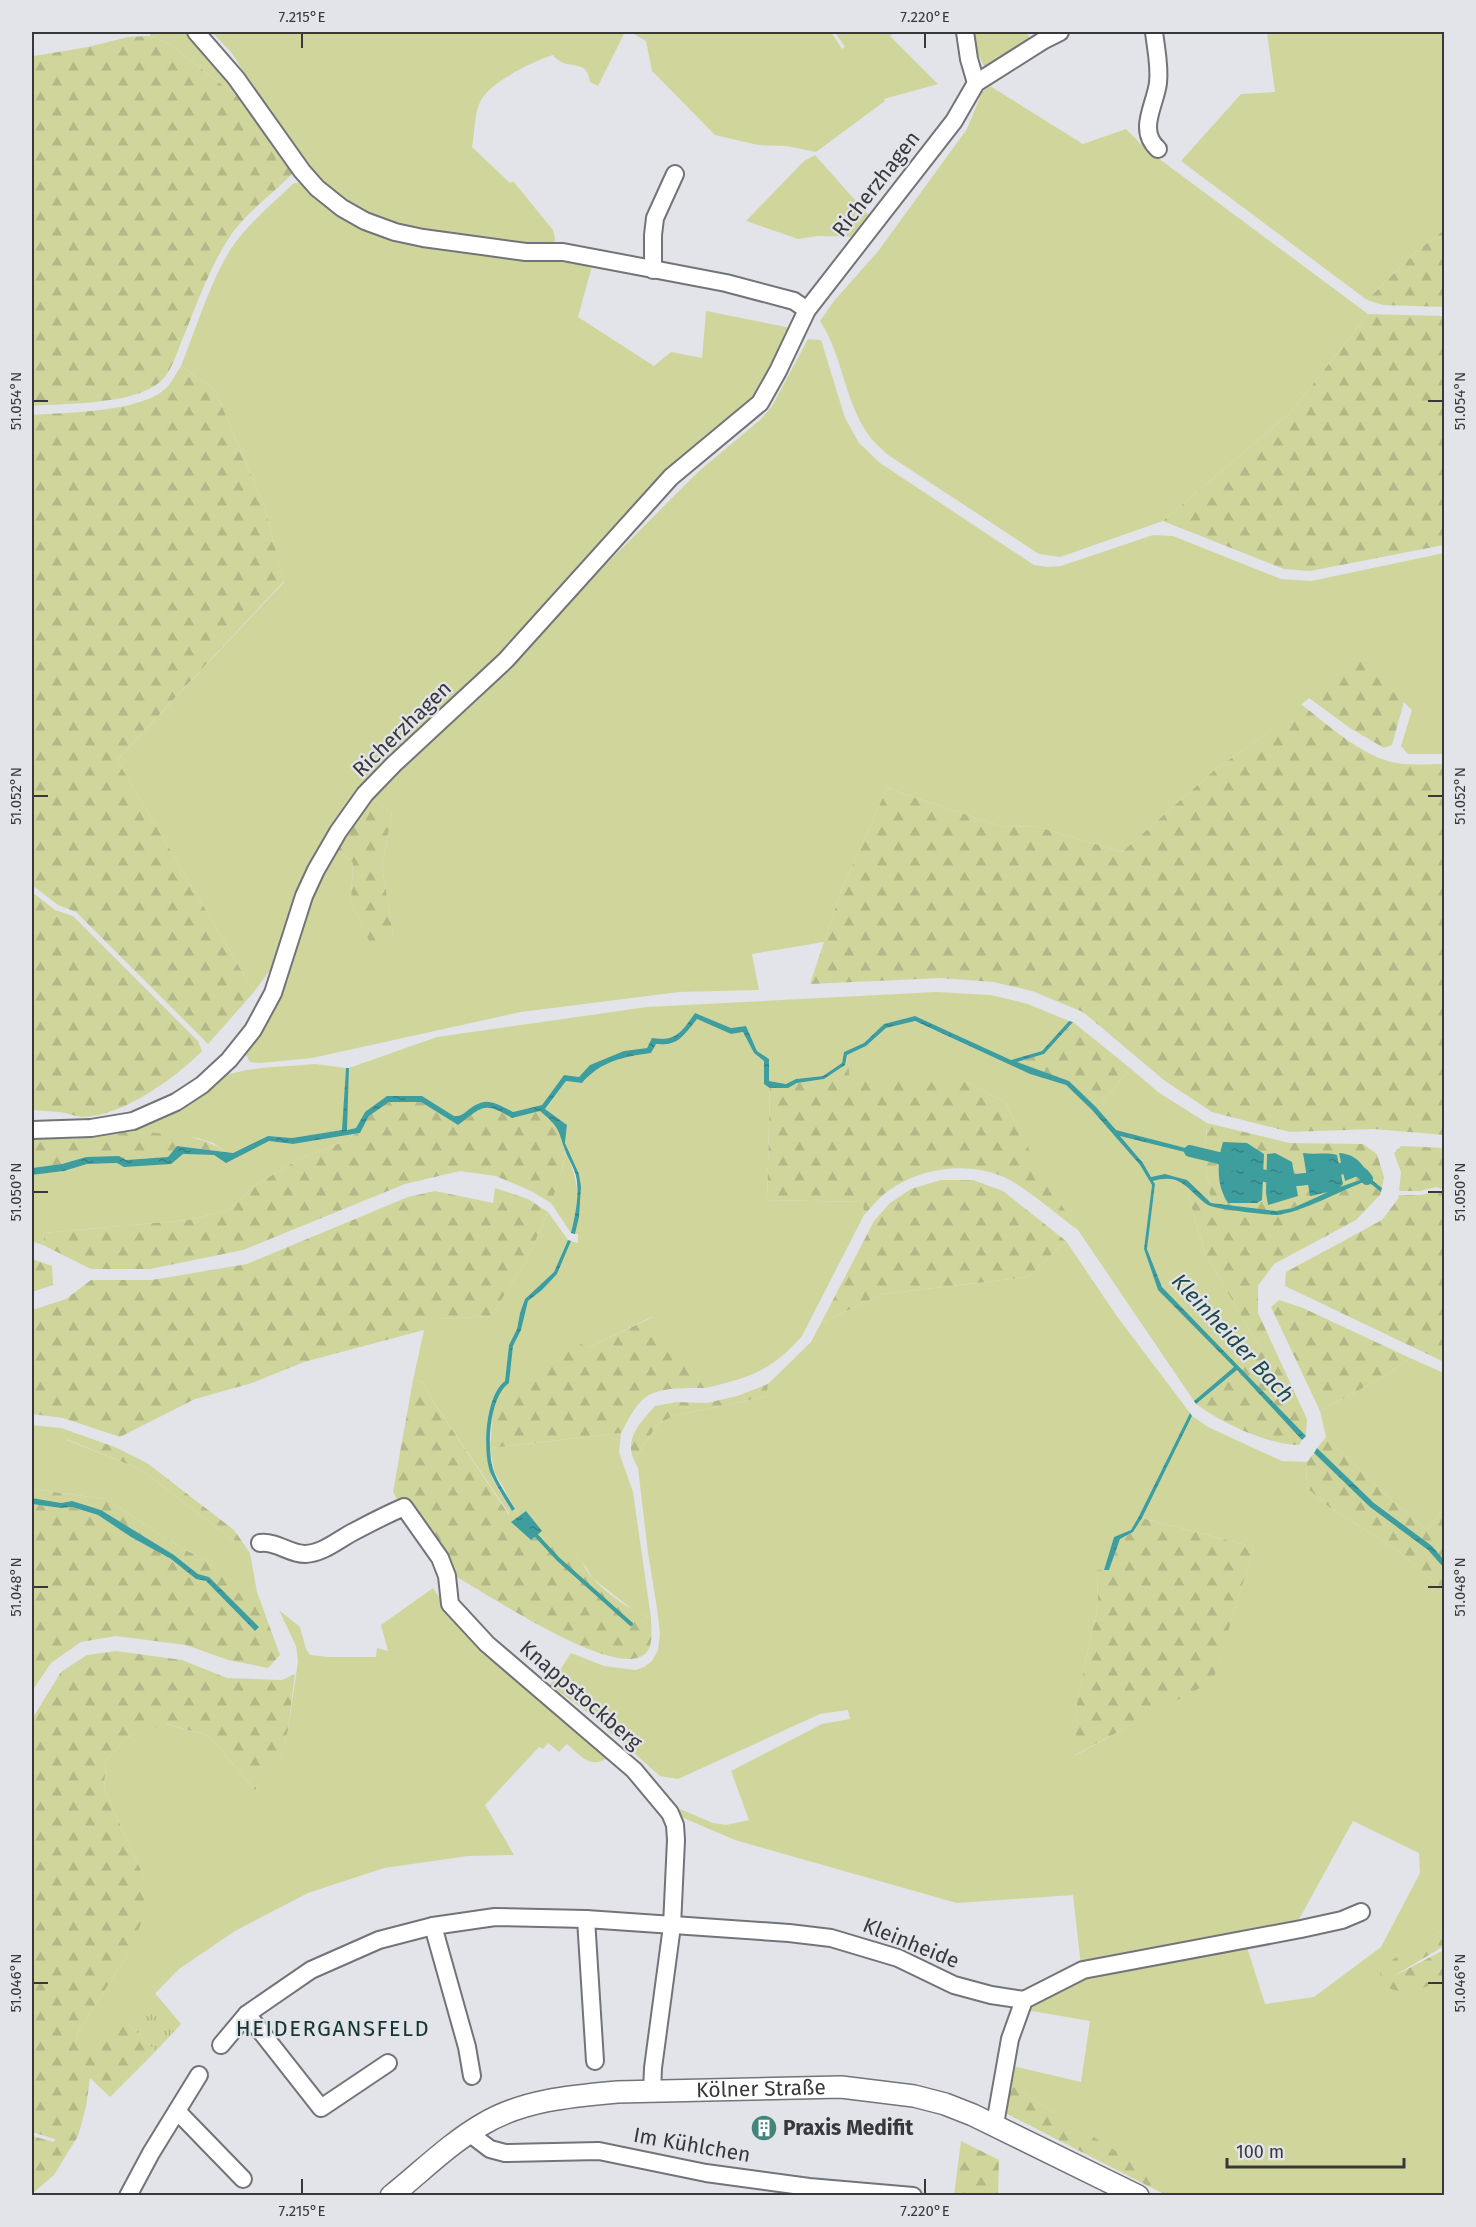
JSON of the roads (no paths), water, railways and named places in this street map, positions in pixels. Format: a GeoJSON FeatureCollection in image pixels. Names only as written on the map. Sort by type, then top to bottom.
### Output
{"type":"FeatureCollection","features":[{"type":"Feature","properties":{"kind":"main road","name":"Kölner Straße"},"geometry":{"type":"LineString","coordinates":[[391,2196],[469,2133],[497,2117],[545,2101],[580,2095],[841,2086],[914,2096],[959,2109],[995,2124],[1138,2196]]}},
{"type":"Feature","properties":{"kind":"street"},"geometry":{"type":"LineString","coordinates":[[196,32],[236,78],[302,171],[317,188],[342,208],[365,221],[423,238],[526,252],[563,252],[726,283],[794,301],[807,310]]}},
{"type":"Feature","properties":{"kind":"street"},"geometry":{"type":"LineString","coordinates":[[965,32],[976,83]]}},
{"type":"Feature","properties":{"kind":"street","name":"Richerzhagen"},"geometry":{"type":"LineString","coordinates":[[32,1130],[92,1128],[121,1124],[144,1117],[176,1102],[202,1085],[229,1060],[253,1030],[273,993],[304,896],[316,870],[338,832],[365,794],[394,764],[500,666],[671,477],[760,403],[807,310],[954,121],[976,83],[1060,32]]}},
{"type":"Feature","properties":{"kind":"street"},"geometry":{"type":"LineString","coordinates":[[1154,32],[1159,68],[1158,86],[1147,129],[1148,137],[1158,148]]}},
{"type":"Feature","properties":{"kind":"street"},"geometry":{"type":"LineString","coordinates":[[653,270],[653,235],[656,218],[675,174]]}},
{"type":"Feature","properties":{"kind":"street","name":"Knappstockberg"},"geometry":{"type":"LineString","coordinates":[[260,1543],[268,1542],[305,1554],[322,1551],[356,1530],[404,1507],[440,1558],[447,1576],[450,1604],[487,1644],[634,1770],[670,1813],[675,1825],[676,1840],[672,1926],[653,2068],[652,2092]]}},
{"type":"Feature","properties":{"kind":"street"},"geometry":{"type":"LineString","coordinates":[[995,2124],[1010,2040],[1024,2000],[1083,1970],[1300,1929],[1342,1920],[1361,1912]]}},
{"type":"Feature","properties":{"kind":"street","name":"Kleinheide"},"geometry":{"type":"LineString","coordinates":[[221,2045],[247,2014],[310,1970],[379,1940],[433,1926],[495,1917],[586,1920],[789,1933],[831,1938],[898,1958],[954,1985],[991,1995],[1024,2000]]}},
{"type":"Feature","properties":{"kind":"street"},"geometry":{"type":"LineString","coordinates":[[586,1920],[595,2061]]}},
{"type":"Feature","properties":{"kind":"street"},"geometry":{"type":"LineString","coordinates":[[433,1926],[467,2047],[472,2076]]}},
{"type":"Feature","properties":{"kind":"street"},"geometry":{"type":"LineString","coordinates":[[247,2014],[321,2109],[388,2063]]}},
{"type":"Feature","properties":{"kind":"street"},"geometry":{"type":"LineString","coordinates":[[128,2196],[151,2153],[199,2075]]}},
{"type":"Feature","properties":{"kind":"street"},"geometry":{"type":"LineString","coordinates":[[177,2111],[243,2179]]}},
{"type":"Feature","properties":{"kind":"street","name":"Im Kühlchen"},"geometry":{"type":"LineString","coordinates":[[469,2133],[490,2149],[505,2152],[599,2151],[706,2173],[809,2187],[913,2196]]}},
{"type":"Feature","properties":{"kind":"water"},"geometry":{"type":"Polygon","coordinates":[[[695,1013],[731,1028],[746,1026],[757,1051],[769,1059],[769,1081],[786,1084],[796,1079],[823,1076],[842,1063],[844,1052],[864,1043],[884,1024],[915,1016],[1011,1060],[1042,1051],[1069,1021],[1073,1022],[1044,1054],[1017,1062],[1069,1081],[1116,1130],[1205,1153],[1205,1157],[1120,1136],[1143,1163],[1151,1177],[1165,1174],[1187,1180],[1211,1203],[1276,1211],[1293,1208],[1328,1192],[1310,1196],[1303,1153],[1337,1155],[1343,1184],[1340,1187],[1368,1177],[1382,1188],[1381,1192],[1367,1181],[1309,1206],[1276,1215],[1213,1207],[1178,1181],[1163,1179],[1153,1181],[1155,1184],[1147,1249],[1162,1287],[1306,1436],[1302,1440],[1237,1370],[1196,1404],[1194,1401],[1234,1367],[1158,1290],[1144,1249],[1152,1185],[1140,1165],[1092,1110],[1066,1085],[1030,1074],[915,1021],[886,1028],[866,1046],[847,1055],[845,1065],[824,1079],[797,1083],[788,1088],[770,1088],[764,1084],[764,1061],[754,1053],[743,1032],[731,1034],[697,1019],[675,1042],[656,1044],[651,1053],[613,1061],[597,1070],[582,1083],[566,1081],[545,1109],[567,1125],[565,1143],[579,1174],[581,1187],[579,1217],[575,1234],[571,1233],[577,1197],[575,1173],[557,1128],[540,1111],[512,1118],[495,1109],[484,1108],[458,1125],[421,1102],[389,1102],[369,1116],[360,1133],[293,1144],[269,1141],[226,1163],[214,1155],[183,1154],[171,1164],[124,1167],[117,1163],[87,1164],[64,1171],[32,1175],[32,1168],[62,1164],[86,1157],[119,1156],[126,1160],[168,1157],[177,1146],[233,1153],[268,1136],[292,1138],[342,1130],[346,1068],[349,1068],[347,1130],[356,1128],[365,1112],[387,1096],[422,1096],[454,1116],[485,1102],[495,1103],[513,1112],[542,1105],[564,1075],[579,1077],[590,1065],[624,1051],[647,1048],[652,1038],[673,1037],[682,1030],[695,1013]]]}},
{"type":"Feature","properties":{"kind":"water"},"geometry":{"type":"Polygon","coordinates":[[[1223,1142],[1247,1143],[1264,1154],[1262,1200],[1257,1203],[1228,1203],[1221,1189],[1219,1173],[1223,1142]]]}},
{"type":"Feature","properties":{"kind":"water"},"geometry":{"type":"Polygon","coordinates":[[[1275,1153],[1292,1162],[1298,1196],[1268,1205],[1267,1154],[1275,1153]]]}},
{"type":"Feature","properties":{"kind":"water"},"geometry":{"type":"Polygon","coordinates":[[[1339,1153],[1351,1156],[1360,1162],[1365,1169],[1363,1174],[1345,1181],[1339,1153]]]}},
{"type":"Feature","properties":{"kind":"water"},"geometry":{"type":"Polygon","coordinates":[[[568,1240],[571,1241],[557,1274],[528,1301],[521,1330],[513,1346],[509,1383],[502,1390],[493,1412],[490,1438],[492,1462],[498,1482],[515,1509],[512,1511],[493,1479],[488,1465],[486,1439],[489,1411],[498,1388],[505,1381],[509,1345],[517,1329],[525,1299],[554,1272],[568,1240]]]}},
{"type":"Feature","properties":{"kind":"water"},"geometry":{"type":"Polygon","coordinates":[[[1190,1413],[1192,1416],[1142,1518],[1133,1532],[1120,1539],[1109,1570],[1104,1570],[1114,1537],[1131,1530],[1190,1413]]]}},
{"type":"Feature","properties":{"kind":"water"},"geometry":{"type":"Polygon","coordinates":[[[1317,1448],[1374,1503],[1432,1546],[1444,1560],[1444,1568],[1428,1550],[1370,1507],[1314,1453],[1317,1448]]]}},
{"type":"Feature","properties":{"kind":"water"},"geometry":{"type":"Polygon","coordinates":[[[32,1498],[61,1503],[72,1501],[101,1510],[174,1555],[198,1574],[209,1577],[259,1627],[255,1631],[206,1581],[196,1579],[171,1559],[131,1537],[98,1515],[72,1507],[61,1508],[32,1504],[32,1498]]]}},
{"type":"Feature","properties":{"kind":"water"},"geometry":{"type":"Polygon","coordinates":[[[526,1511],[542,1531],[531,1540],[511,1522],[526,1511]]]}},
{"type":"Feature","properties":{"kind":"waterway"},"geometry":{"type":"LineString","coordinates":[[1190,1151],[1219,1158],[1234,1165]]}},
{"type":"Feature","properties":{"kind":"waterway"},"geometry":{"type":"LineString","coordinates":[[1250,1171],[1277,1178],[1300,1180],[1346,1168],[1361,1172],[1367,1179]]}},
{"type":"Feature","properties":{"kind":"waterway"},"geometry":{"type":"LineString","coordinates":[[533,1532],[558,1559],[631,1624]]}},
{"type":"Feature","properties":{"kind":"place","name":"Praxis Medifit"},"geometry":{"type":"Point","coordinates":[764,2128]}},
{"type":"Feature","properties":{"kind":"district","name":"HEIDERGANSFELD"},"geometry":{"type":"Point","coordinates":[333,2028]}},
{"type":"Feature","properties":{"kind":"water label","name":"Kleinheider Bach"},"geometry":{"type":"Point","coordinates":[1233,1338]}}]}
